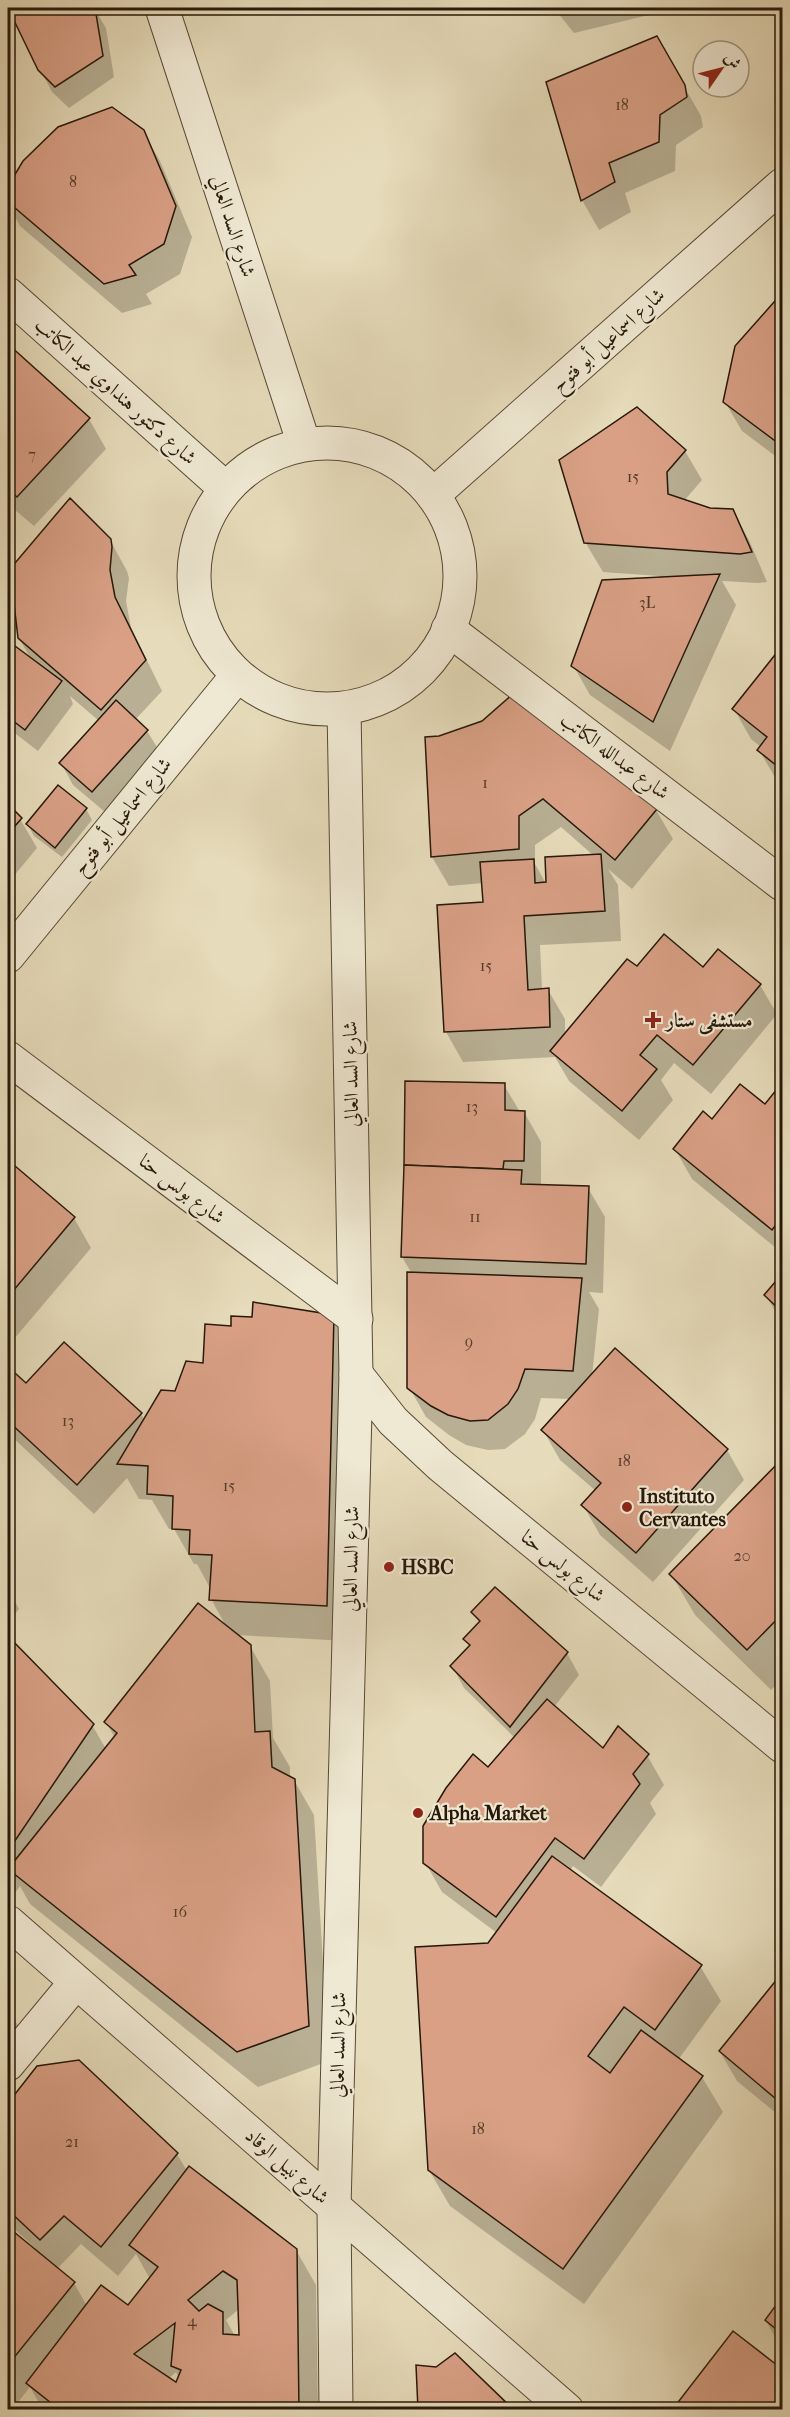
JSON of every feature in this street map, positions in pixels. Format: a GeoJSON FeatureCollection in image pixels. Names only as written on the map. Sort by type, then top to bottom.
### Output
{"type":"FeatureCollection","features":[{"type":"Feature","properties":{"kind":"street","name":"شارع السد العالي"},"geometry":{"type":"LineString","coordinates":[[162,8],[304,444]]}},
{"type":"Feature","properties":{"kind":"street","name":"شارع اسماعيل أبو فتوح"},"geometry":{"type":"LineString","coordinates":[[433,495],[783,185]]}},
{"type":"Feature","properties":{"kind":"street","name":"شارع دكتور هنداوي عبد الكاتب"},"geometry":{"type":"LineString","coordinates":[[8,294],[225,488]]}},
{"type":"Feature","properties":{"kind":"street"},"geometry":{"type":"LineString","coordinates":[[341,443],[376,452],[407,470],[433,495],[453,533],[461,576],[454,619],[434,657],[409,683],[378,700],[344,709],[286,704],[237,676],[211,643],[196,604],[193,563],[204,523],[225,488],[249,467],[275,453],[304,444],[341,443]]}},
{"type":"Feature","properties":{"kind":"street","name":"شارع عبدالله الكاتب"},"geometry":{"type":"LineString","coordinates":[[448,629],[783,884]]}},
{"type":"Feature","properties":{"kind":"street","name":"شارع اسماعيل أبو فتوح"},"geometry":{"type":"LineString","coordinates":[[8,956],[237,676]]}},
{"type":"Feature","properties":{"kind":"street","name":"شارع السد العالي"},"geometry":{"type":"LineString","coordinates":[[336,2409],[334,2207],[356,1374],[344,709]]}},
{"type":"Feature","properties":{"kind":"street","name":"شارع بولس حنا"},"geometry":{"type":"LineString","coordinates":[[8,1058],[356,1319]]}},
{"type":"Feature","properties":{"kind":"street","name":"شارع بولس حنا"},"geometry":{"type":"LineString","coordinates":[[356,1374],[393,1421],[440,1465],[783,1746]]}},
{"type":"Feature","properties":{"kind":"street","name":"شارع نبيل الوقاد"},"geometry":{"type":"LineString","coordinates":[[8,1922],[567,2409]]}},
{"type":"Feature","properties":{"kind":"street"},"geometry":{"type":"LineString","coordinates":[[8,2064],[76,1982]]}},
{"type":"Feature","properties":{"kind":"building"},"geometry":{"type":"Polygon","coordinates":[[[8,8],[95,8],[103,56],[55,87],[38,70],[8,8]]]}},
{"type":"Feature","properties":{"kind":"building"},"geometry":{"type":"Polygon","coordinates":[[[657,36],[685,85],[687,97],[660,115],[659,142],[609,163],[615,182],[581,201],[546,82],[657,36]]]}},
{"type":"Feature","properties":{"kind":"building"},"geometry":{"type":"Polygon","coordinates":[[[112,107],[144,130],[176,206],[164,244],[129,265],[136,275],[104,284],[8,202],[8,186],[23,161],[58,127],[112,107]]]}},
{"type":"Feature","properties":{"kind":"building"},"geometry":{"type":"Polygon","coordinates":[[[782,293],[782,446],[723,402],[735,346],[782,293]]]}},
{"type":"Feature","properties":{"kind":"building"},"geometry":{"type":"Polygon","coordinates":[[[8,344],[90,418],[17,497],[8,489],[8,344]]]}},
{"type":"Feature","properties":{"kind":"building"},"geometry":{"type":"Polygon","coordinates":[[[637,407],[686,450],[667,472],[668,494],[710,508],[733,509],[752,552],[740,554],[584,543],[559,460],[637,407]]]}},
{"type":"Feature","properties":{"kind":"building"},"geometry":{"type":"Polygon","coordinates":[[[70,498],[111,539],[110,570],[115,597],[146,660],[101,710],[18,638],[10,569],[70,498]]]}},
{"type":"Feature","properties":{"kind":"building"},"geometry":{"type":"Polygon","coordinates":[[[720,574],[653,722],[571,666],[602,580],[720,574]]]}},
{"type":"Feature","properties":{"kind":"building"},"geometry":{"type":"Polygon","coordinates":[[[11,643],[62,681],[25,730],[8,717],[8,648],[11,643]]]}},
{"type":"Feature","properties":{"kind":"building"},"geometry":{"type":"Polygon","coordinates":[[[782,646],[782,770],[757,750],[767,737],[732,709],[782,646]]]}},
{"type":"Feature","properties":{"kind":"building"},"geometry":{"type":"Polygon","coordinates":[[[514,693],[657,809],[615,860],[543,799],[519,816],[519,849],[431,857],[425,737],[439,736],[482,721],[514,693]]]}},
{"type":"Feature","properties":{"kind":"building"},"geometry":{"type":"Polygon","coordinates":[[[116,700],[148,730],[92,792],[59,763],[116,700]]]}},
{"type":"Feature","properties":{"kind":"building"},"geometry":{"type":"Polygon","coordinates":[[[58,785],[87,808],[55,848],[26,824],[58,785]]]}},
{"type":"Feature","properties":{"kind":"building"},"geometry":{"type":"Polygon","coordinates":[[[8,804],[22,818],[8,834],[8,804]]]}},
{"type":"Feature","properties":{"kind":"building"},"geometry":{"type":"Polygon","coordinates":[[[601,854],[605,911],[524,916],[528,990],[549,988],[550,1027],[444,1032],[437,905],[483,902],[480,862],[534,859],[535,883],[546,882],[545,857],[601,854]]]}},
{"type":"Feature","properties":{"kind":"building"},"geometry":{"type":"Polygon","coordinates":[[[664,934],[703,967],[718,949],[761,984],[693,1065],[657,1035],[640,1055],[657,1069],[622,1111],[550,1051],[627,959],[637,966],[664,934]]]}},
{"type":"Feature","properties":{"kind":"building"},"geometry":{"type":"Polygon","coordinates":[[[405,1081],[505,1083],[505,1110],[525,1111],[524,1161],[504,1161],[503,1169],[404,1165],[405,1081]]]}},
{"type":"Feature","properties":{"kind":"building"},"geometry":{"type":"Polygon","coordinates":[[[740,1084],[765,1104],[782,1085],[782,1217],[772,1230],[673,1149],[703,1111],[712,1119],[740,1084]]]}},
{"type":"Feature","properties":{"kind":"building"},"geometry":{"type":"Polygon","coordinates":[[[8,1160],[75,1217],[8,1297],[8,1160]]]}},
{"type":"Feature","properties":{"kind":"building"},"geometry":{"type":"Polygon","coordinates":[[[404,1165],[522,1170],[521,1184],[589,1186],[586,1264],[401,1257],[404,1165]]]}},
{"type":"Feature","properties":{"kind":"building"},"geometry":{"type":"Polygon","coordinates":[[[407,1272],[582,1278],[573,1371],[525,1369],[518,1389],[508,1404],[488,1420],[470,1421],[448,1415],[431,1406],[407,1388],[407,1272]]]}},
{"type":"Feature","properties":{"kind":"building"},"geometry":{"type":"Polygon","coordinates":[[[782,1274],[782,1312],[764,1295],[782,1274]]]}},
{"type":"Feature","properties":{"kind":"building"},"geometry":{"type":"Polygon","coordinates":[[[253,1302],[334,1315],[327,1606],[209,1600],[212,1555],[189,1554],[190,1530],[172,1529],[173,1496],[147,1494],[148,1466],[117,1464],[161,1390],[175,1391],[186,1361],[203,1363],[205,1324],[231,1326],[231,1316],[252,1317],[253,1302]]]}},
{"type":"Feature","properties":{"kind":"building"},"geometry":{"type":"Polygon","coordinates":[[[64,1342],[142,1413],[77,1485],[8,1421],[8,1381],[15,1373],[26,1383],[64,1342]]]}},
{"type":"Feature","properties":{"kind":"building"},"geometry":{"type":"Polygon","coordinates":[[[615,1348],[728,1449],[636,1553],[581,1505],[601,1483],[541,1430],[615,1348]]]}},
{"type":"Feature","properties":{"kind":"building"},"geometry":{"type":"Polygon","coordinates":[[[782,1459],[782,1614],[747,1650],[669,1574],[782,1459]]]}},
{"type":"Feature","properties":{"kind":"building"},"geometry":{"type":"Polygon","coordinates":[[[495,1587],[568,1652],[510,1727],[450,1666],[470,1645],[463,1639],[480,1621],[471,1612],[495,1587]]]}},
{"type":"Feature","properties":{"kind":"building"},"geometry":{"type":"Polygon","coordinates":[[[198,1603],[251,1645],[255,1732],[270,1731],[272,1767],[295,1779],[309,2026],[237,2052],[8,1869],[117,1733],[104,1722],[198,1603]]]}},
{"type":"Feature","properties":{"kind":"building"},"geometry":{"type":"Polygon","coordinates":[[[8,1636],[94,1724],[8,1851],[8,1636]]]}},
{"type":"Feature","properties":{"kind":"building"},"geometry":{"type":"Polygon","coordinates":[[[547,1699],[603,1748],[618,1726],[649,1754],[633,1774],[640,1784],[584,1859],[555,1838],[496,1917],[423,1863],[423,1826],[446,1788],[473,1754],[488,1767],[547,1699]]]}},
{"type":"Feature","properties":{"kind":"building"},"geometry":{"type":"Polygon","coordinates":[[[552,1856],[702,1965],[655,2030],[624,2007],[588,2056],[610,2073],[641,2030],[703,2076],[563,2269],[428,2170],[415,1947],[488,1943],[552,1856]]]}},
{"type":"Feature","properties":{"kind":"building"},"geometry":{"type":"Polygon","coordinates":[[[782,1973],[782,2104],[719,2051],[782,1973]]]}},
{"type":"Feature","properties":{"kind":"building"},"geometry":{"type":"Polygon","coordinates":[[[79,2060],[178,2153],[101,2247],[64,2216],[40,2240],[8,2210],[8,2103],[37,2066],[79,2060]]]}},
{"type":"Feature","properties":{"kind":"building"},"geometry":{"type":"Polygon","coordinates":[[[189,2166],[297,2249],[299,2410],[60,2410],[26,2383],[101,2285],[128,2305],[158,2267],[129,2245],[189,2166]],[[223,2271],[188,2300],[199,2311],[208,2304],[223,2312],[223,2334],[239,2335],[237,2280],[223,2271]],[[175,2323],[134,2354],[176,2382],[181,2370],[171,2366],[175,2323]]]}},
{"type":"Feature","properties":{"kind":"building"},"geometry":{"type":"Polygon","coordinates":[[[8,2227],[75,2282],[8,2365],[8,2227]]]}},
{"type":"Feature","properties":{"kind":"building"},"geometry":{"type":"Polygon","coordinates":[[[782,2297],[782,2334],[765,2320],[782,2297]]]}},
{"type":"Feature","properties":{"kind":"building"},"geometry":{"type":"Polygon","coordinates":[[[733,2331],[782,2369],[782,2410],[672,2410],[733,2331]]]}},
{"type":"Feature","properties":{"kind":"building"},"geometry":{"type":"Polygon","coordinates":[[[455,2353],[514,2410],[418,2410],[416,2365],[436,2367],[455,2353]]]}},
{"type":"Feature","properties":{"kind":"place","name":"مستشفى ستار"},"geometry":{"type":"Point","coordinates":[653,1020]}},
{"type":"Feature","properties":{"kind":"place","name":"Instituto Cervantes"},"geometry":{"type":"Point","coordinates":[627,1507]}},
{"type":"Feature","properties":{"kind":"place","name":"HSBC"},"geometry":{"type":"Point","coordinates":[389,1567]}},
{"type":"Feature","properties":{"kind":"place","name":"Alpha Market"},"geometry":{"type":"Point","coordinates":[418,1813]}}]}
